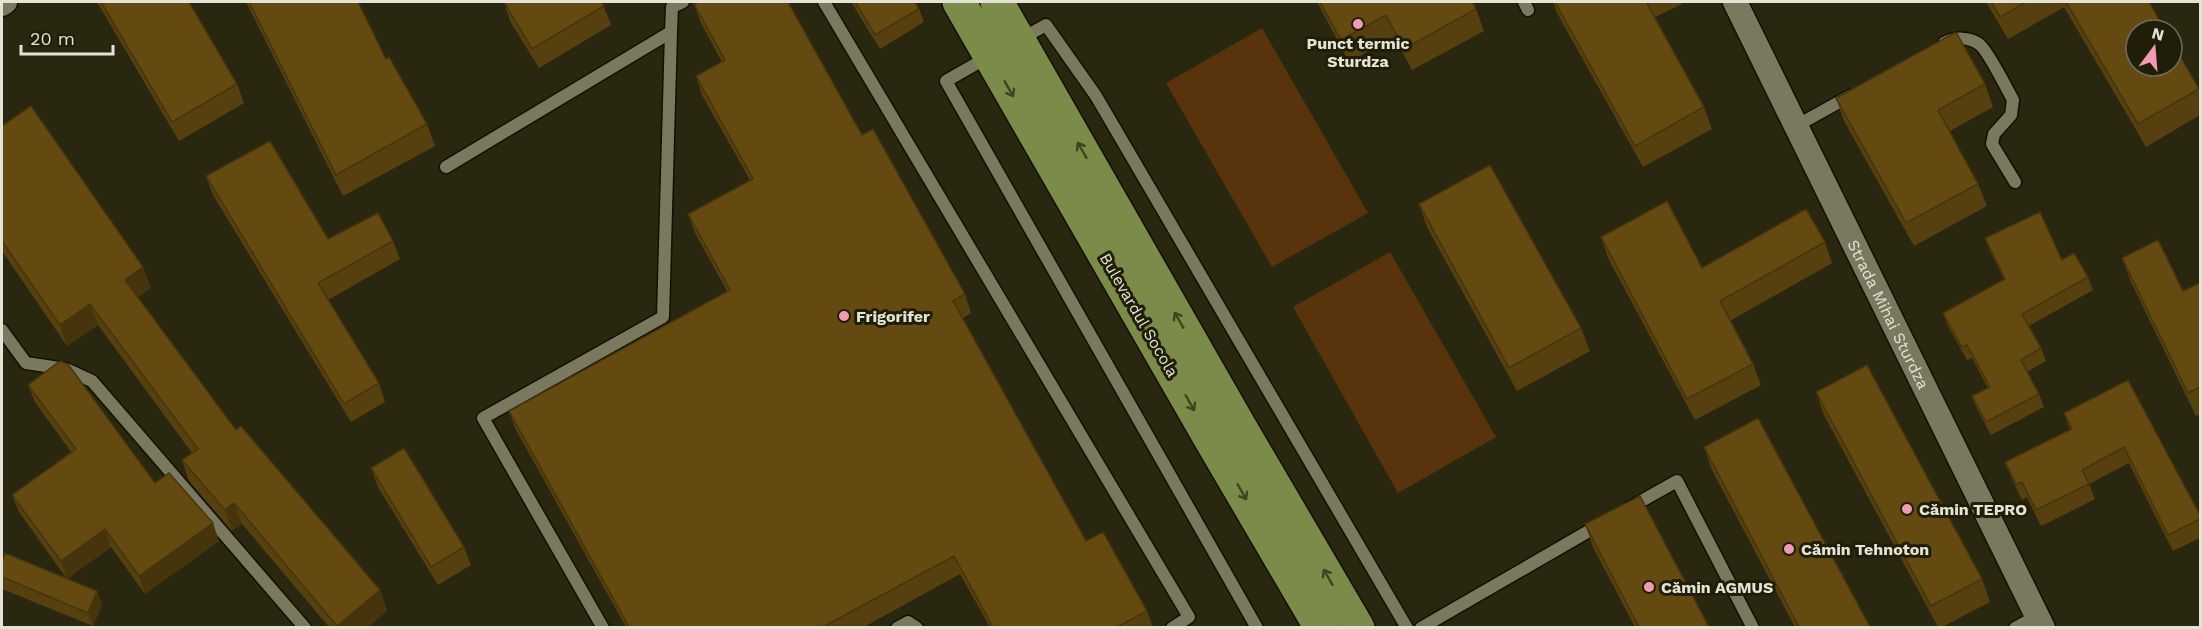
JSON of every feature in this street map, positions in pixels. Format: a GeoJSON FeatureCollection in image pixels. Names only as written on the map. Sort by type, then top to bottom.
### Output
{"type":"FeatureCollection","features":[{"type":"Feature","properties":{"kind":"main road","name":"Bulevardul Socola"},"geometry":{"type":"LineString","coordinates":[[959,2],[1004,48],[1225,434],[1321,627]]}},
{"type":"Feature","properties":{"kind":"main road","name":"Bulevardul Socola"},"geometry":{"type":"LineString","coordinates":[[998,2],[1004,48]]}},
{"type":"Feature","properties":{"kind":"main road","name":"Bulevardul Socola"},"geometry":{"type":"LineString","coordinates":[[1225,434],[1358,627]]}},
{"type":"Feature","properties":{"kind":"street","name":"Strada Mihai Sturdza"},"geometry":{"type":"LineString","coordinates":[[1735,2],[2040,622]]}},
{"type":"Feature","properties":{"kind":"lane"},"geometry":{"type":"LineString","coordinates":[[603,627],[483,418],[663,317],[672,7],[683,2]]}},
{"type":"Feature","properties":{"kind":"lane"},"geometry":{"type":"LineString","coordinates":[[824,2],[1189,617],[1172,627]]}},
{"type":"Feature","properties":{"kind":"lane"},"geometry":{"type":"LineString","coordinates":[[1257,627],[946,81],[1046,25],[1096,96],[1407,627]]}},
{"type":"Feature","properties":{"kind":"lane"},"geometry":{"type":"LineString","coordinates":[[446,167],[671,32]]}},
{"type":"Feature","properties":{"kind":"lane"},"geometry":{"type":"LineString","coordinates":[[1929,51],[1949,40],[1964,38],[1981,45],[2013,100],[2011,115],[1994,134],[1992,144],[2015,182]]}},
{"type":"Feature","properties":{"kind":"lane"},"geometry":{"type":"LineString","coordinates":[[1796,126],[1857,92]]}},
{"type":"Feature","properties":{"kind":"lane"},"geometry":{"type":"LineString","coordinates":[[2,330],[26,363],[66,369],[92,381],[305,627]]}},
{"type":"Feature","properties":{"kind":"lane"},"geometry":{"type":"LineString","coordinates":[[1421,627],[1677,481],[1754,627]]}},
{"type":"Feature","properties":{"kind":"lane"},"geometry":{"type":"LineString","coordinates":[[897,627],[908,622],[917,627]]}},
{"type":"Feature","properties":{"kind":"lane"},"geometry":{"type":"LineString","coordinates":[[2015,627],[2040,622]]}},
{"type":"Feature","properties":{"kind":"shaded area"},"geometry":{"type":"Polygon","coordinates":[[[1262,28],[1368,213],[1272,267],[1166,83],[1262,28]]]}},
{"type":"Feature","properties":{"kind":"shaded area"},"geometry":{"type":"Polygon","coordinates":[[[1390,252],[1496,437],[1398,493],[1293,307],[1390,252]]]}},
{"type":"Feature","properties":{"kind":"building"},"geometry":{"type":"Polygon","coordinates":[[[101,2],[189,2],[237,84],[172,122],[101,2]]]}},
{"type":"Feature","properties":{"kind":"building"},"geometry":{"type":"Polygon","coordinates":[[[249,2],[358,2],[386,59],[389,57],[427,124],[336,175],[249,2]]]}},
{"type":"Feature","properties":{"kind":"building"},"geometry":{"type":"Polygon","coordinates":[[[504,2],[601,2],[604,6],[532,49],[504,2]]]}},
{"type":"Feature","properties":{"kind":"building","name":"Frigorifer"},"geometry":{"type":"Polygon","coordinates":[[[699,2],[788,2],[862,135],[873,129],[965,294],[953,301],[1086,541],[1103,532],[1147,611],[1117,627],[993,627],[954,556],[823,627],[629,627],[509,411],[730,290],[688,214],[753,179],[696,76],[725,60],[694,4],[699,2]]]}},
{"type":"Feature","properties":{"kind":"building"},"geometry":{"type":"Polygon","coordinates":[[[855,2],[915,2],[919,9],[875,35],[855,2]]]}},
{"type":"Feature","properties":{"kind":"building"},"geometry":{"type":"Polygon","coordinates":[[[1320,2],[1472,2],[1476,9],[1404,49],[1386,15],[1341,40],[1320,2]]]}},
{"type":"Feature","properties":{"kind":"building"},"geometry":{"type":"Polygon","coordinates":[[[1555,2],[1646,2],[1704,107],[1635,146],[1555,2]]]}},
{"type":"Feature","properties":{"kind":"building"},"geometry":{"type":"Polygon","coordinates":[[[1991,2],[2026,2],[2000,17],[1991,2]]]}},
{"type":"Feature","properties":{"kind":"building"},"geometry":{"type":"Polygon","coordinates":[[[2066,2],[2149,2],[2158,18],[2124,18],[2124,78],[2184,78],[2184,63],[2199,89],[2138,124],[2066,2]]]}},
{"type":"Feature","properties":{"kind":"building"},"geometry":{"type":"Polygon","coordinates":[[[1956,32],[1985,84],[1938,110],[1978,184],[1906,223],[1836,98],[1956,32]]]}},
{"type":"Feature","properties":{"kind":"building"},"geometry":{"type":"Polygon","coordinates":[[[31,106],[143,267],[125,280],[236,430],[241,426],[380,590],[337,626],[234,503],[225,510],[182,460],[198,449],[90,304],[60,325],[2,241],[2,126],[31,106]]]}},
{"type":"Feature","properties":{"kind":"building"},"geometry":{"type":"Polygon","coordinates":[[[270,141],[328,239],[378,213],[393,241],[318,283],[379,383],[344,404],[206,176],[270,141]]]}},
{"type":"Feature","properties":{"kind":"building"},"geometry":{"type":"Polygon","coordinates":[[[1490,165],[1581,328],[1509,368],[1419,204],[1490,165]]]}},
{"type":"Feature","properties":{"kind":"building"},"geometry":{"type":"Polygon","coordinates":[[[1667,201],[1702,268],[1806,209],[1825,242],[1720,301],[1753,364],[1687,399],[1601,237],[1667,201]]]}},
{"type":"Feature","properties":{"kind":"building"},"geometry":{"type":"Polygon","coordinates":[[[2040,212],[2062,260],[2074,253],[2088,277],[2022,314],[2041,348],[2021,360],[2039,394],[1986,422],[1972,396],[1990,387],[1967,345],[1962,347],[1943,313],[2005,279],[1985,238],[2040,212]]]}},
{"type":"Feature","properties":{"kind":"building"},"geometry":{"type":"Polygon","coordinates":[[[2158,240],[2183,291],[2200,283],[2200,387],[2188,393],[2122,258],[2158,240]]]}},
{"type":"Feature","properties":{"kind":"building"},"geometry":{"type":"Polygon","coordinates":[[[60,361],[68,364],[155,483],[169,473],[213,523],[139,576],[105,529],[61,561],[12,495],[76,449],[28,385],[60,361]]]}},
{"type":"Feature","properties":{"kind":"building","name":"Cămin TEPRO"},"geometry":{"type":"Polygon","coordinates":[[[1867,365],[1982,579],[1931,606],[1816,392],[1867,365]]]}},
{"type":"Feature","properties":{"kind":"building"},"geometry":{"type":"Polygon","coordinates":[[[2128,380],[2200,515],[2200,519],[2168,535],[2124,447],[2082,470],[2089,484],[2036,510],[2022,482],[2016,484],[2005,462],[2072,429],[2064,413],[2128,380]]]}},
{"type":"Feature","properties":{"kind":"building","name":"Cămin Tehnoton"},"geometry":{"type":"Polygon","coordinates":[[[1758,418],[1870,627],[1799,627],[1704,447],[1758,418]]]}},
{"type":"Feature","properties":{"kind":"building"},"geometry":{"type":"Polygon","coordinates":[[[404,448],[464,547],[431,567],[371,468],[404,448]]]}},
{"type":"Feature","properties":{"kind":"building","name":"Cămin AGMUS"},"geometry":{"type":"Polygon","coordinates":[[[1640,496],[1709,627],[1639,627],[1585,524],[1640,496]]]}},
{"type":"Feature","properties":{"kind":"building"},"geometry":{"type":"Polygon","coordinates":[[[5,553],[97,591],[88,613],[2,577],[2,561],[5,553]]]}},
{"type":"Feature","properties":{"kind":"place","name":"Punct termic Sturdza"},"geometry":{"type":"Point","coordinates":[1358,24]}},
{"type":"Feature","properties":{"kind":"place","name":"Frigorifer"},"geometry":{"type":"Point","coordinates":[844,316]}},
{"type":"Feature","properties":{"kind":"place","name":"Cămin TEPRO"},"geometry":{"type":"Point","coordinates":[1907,509]}},
{"type":"Feature","properties":{"kind":"place","name":"Cămin Tehnoton"},"geometry":{"type":"Point","coordinates":[1789,549]}},
{"type":"Feature","properties":{"kind":"place","name":"Cămin AGMUS"},"geometry":{"type":"Point","coordinates":[1649,587]}}]}
